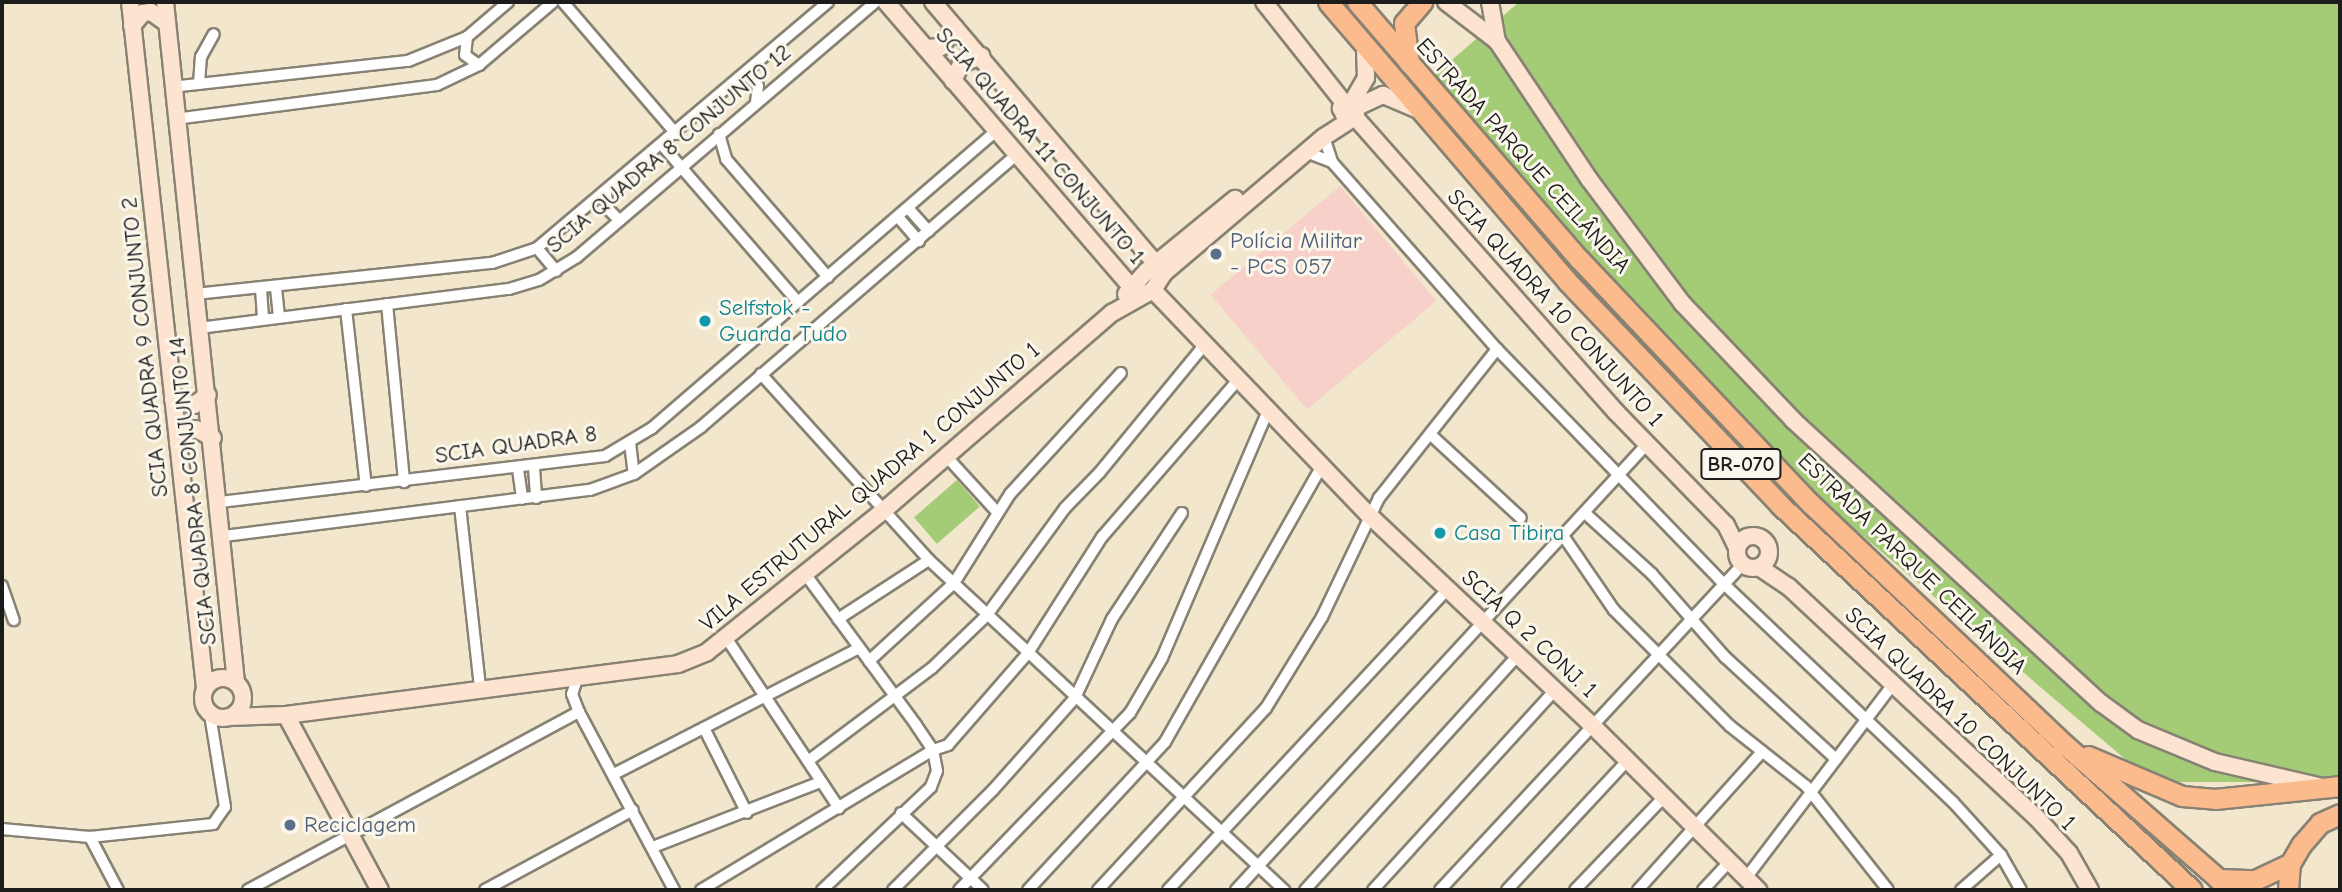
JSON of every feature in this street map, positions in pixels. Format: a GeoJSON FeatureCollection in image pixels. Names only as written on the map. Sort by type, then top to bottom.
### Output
{"type":"FeatureCollection","features":[{"type":"Feature","properties":{"kind":"highway","name":"ESTRADA PARQUE CEILÂNDIA"},"geometry":{"type":"LineString","coordinates":[[1328,2],[1567,281],[1779,503],[2192,890]]}},
{"type":"Feature","properties":{"kind":"highway","name":"ESTRADA PARQUE CEILÂNDIA"},"geometry":{"type":"LineString","coordinates":[[1357,2],[1410,67],[1580,260],[1811,504],[2065,745],[2225,885]]}},
{"type":"Feature","properties":{"kind":"highway"},"geometry":{"type":"LineString","coordinates":[[1410,67],[1404,23],[1422,2]]}},
{"type":"Feature","properties":{"kind":"highway"},"geometry":{"type":"LineString","coordinates":[[2065,745],[2182,796],[2215,799],[2335,787]]}},
{"type":"Feature","properties":{"kind":"highway"},"geometry":{"type":"LineString","coordinates":[[2288,890],[2290,864],[2309,834],[2340,814]]}},
{"type":"Feature","properties":{"kind":"highway"},"geometry":{"type":"LineString","coordinates":[[2225,885],[2255,880],[2290,864]]}},
{"type":"Feature","properties":{"kind":"highway"},"geometry":{"type":"LineString","coordinates":[[2170,871],[2177,890]]}},
{"type":"Feature","properties":{"kind":"street","name":"SCIA QUADRA 9 CONJUNTO 2"},"geometry":{"type":"LineString","coordinates":[[130,2],[205,688]]}},
{"type":"Feature","properties":{"kind":"street","name":"SCIA QUADRA 8 CONJUNTO 14"},"geometry":{"type":"LineString","coordinates":[[164,2],[171,87],[240,688]]}},
{"type":"Feature","properties":{"kind":"street"},"geometry":{"type":"LineString","coordinates":[[171,87],[408,61],[467,37],[508,2]]}},
{"type":"Feature","properties":{"kind":"street"},"geometry":{"type":"LineString","coordinates":[[175,120],[399,93],[437,85],[479,65],[554,2]]}},
{"type":"Feature","properties":{"kind":"street"},"geometry":{"type":"LineString","coordinates":[[563,2],[676,134]]}},
{"type":"Feature","properties":{"kind":"street"},"geometry":{"type":"LineString","coordinates":[[195,294],[276,288],[492,263],[537,248],[676,134],[828,2]]}},
{"type":"Feature","properties":{"kind":"street","name":"SCIA QUADRA 8 CONJUNTO 12"},"geometry":{"type":"LineString","coordinates":[[199,328],[509,289],[556,271],[620,220],[876,2]]}},
{"type":"Feature","properties":{"kind":"street","name":"SCIA QUADRA 11 CONJUNTO 1"},"geometry":{"type":"LineString","coordinates":[[886,2],[996,131],[1141,291]]}},
{"type":"Feature","properties":{"kind":"street"},"geometry":{"type":"LineString","coordinates":[[933,2],[1161,269]]}},
{"type":"Feature","properties":{"kind":"street","name":"SCIA QUADRA 10 CONJUNTO 1"},"geometry":{"type":"LineString","coordinates":[[1264,2],[1349,110],[1647,444],[1726,525],[1737,548]]}},
{"type":"Feature","properties":{"kind":"street"},"geometry":{"type":"LineString","coordinates":[[1447,2],[1497,41],[1589,179],[1683,304],[1793,420],[2101,703],[2138,730],[2173,747],[2215,762],[2335,787]]}},
{"type":"Feature","properties":{"kind":"street"},"geometry":{"type":"LineString","coordinates":[[1490,2],[1497,41]]}},
{"type":"Feature","properties":{"kind":"street"},"geometry":{"type":"LineString","coordinates":[[132,26],[143,13],[150,12],[167,23]]}},
{"type":"Feature","properties":{"kind":"street"},"geometry":{"type":"LineString","coordinates":[[926,48],[941,47],[955,27]]}},
{"type":"Feature","properties":{"kind":"street"},"geometry":{"type":"LineString","coordinates":[[199,84],[201,57],[214,34]]}},
{"type":"Feature","properties":{"kind":"street"},"geometry":{"type":"LineString","coordinates":[[467,37],[465,55],[479,65]]}},
{"type":"Feature","properties":{"kind":"street"},"geometry":{"type":"LineString","coordinates":[[1161,269],[1324,137],[1349,110],[1366,78],[1365,48]]}},
{"type":"Feature","properties":{"kind":"street"},"geometry":{"type":"LineString","coordinates":[[953,81],[961,64],[981,56]]}},
{"type":"Feature","properties":{"kind":"street"},"geometry":{"type":"LineString","coordinates":[[746,74],[758,86],[756,103]]}},
{"type":"Feature","properties":{"kind":"street"},"geometry":{"type":"LineString","coordinates":[[1161,269],[1349,110],[1383,95],[1419,111]]}},
{"type":"Feature","properties":{"kind":"street","name":"SCIA QUADRA 8"},"geometry":{"type":"LineString","coordinates":[[220,502],[587,461],[631,443],[996,131]]}},
{"type":"Feature","properties":{"kind":"street"},"geometry":{"type":"LineString","coordinates":[[719,134],[726,159],[828,277]]}},
{"type":"Feature","properties":{"kind":"street"},"geometry":{"type":"LineString","coordinates":[[1324,137],[1332,162],[1497,349],[1724,584],[1867,717],[2001,855],[2021,890]]}},
{"type":"Feature","properties":{"kind":"street"},"geometry":{"type":"LineString","coordinates":[[662,145],[798,302]]}},
{"type":"Feature","properties":{"kind":"street"},"geometry":{"type":"LineString","coordinates":[[1306,152],[1332,162]]}},
{"type":"Feature","properties":{"kind":"street"},"geometry":{"type":"LineString","coordinates":[[223,536],[537,498],[590,490],[634,474],[670,451],[919,241],[1017,154]]}},
{"type":"Feature","properties":{"kind":"street"},"geometry":{"type":"LineString","coordinates":[[606,193],[608,209],[620,220]]}},
{"type":"Feature","properties":{"kind":"street"},"geometry":{"type":"LineString","coordinates":[[908,208],[929,232]]}},
{"type":"Feature","properties":{"kind":"street"},"geometry":{"type":"LineString","coordinates":[[898,217],[919,241]]}},
{"type":"Feature","properties":{"kind":"street"},"geometry":{"type":"LineString","coordinates":[[537,248],[556,271]]}},
{"type":"Feature","properties":{"kind":"street","name":"VILA ESTRUTURAL QUADRA 1 CONJUNTO 1"},"geometry":{"type":"LineString","coordinates":[[229,717],[286,715],[678,664],[727,639],[806,575],[1141,291],[1161,269]]}},
{"type":"Feature","properties":{"kind":"street"},"geometry":{"type":"LineString","coordinates":[[276,288],[279,317]]}},
{"type":"Feature","properties":{"kind":"street"},"geometry":{"type":"LineString","coordinates":[[261,289],[263,319]]}},
{"type":"Feature","properties":{"kind":"street","name":"SCIA Q 2 CONJ. 1"},"geometry":{"type":"LineString","coordinates":[[1141,291],[1205,344],[1369,515],[1593,726],[1758,890]]}},
{"type":"Feature","properties":{"kind":"street"},"geometry":{"type":"LineString","coordinates":[[387,304],[404,482]]}},
{"type":"Feature","properties":{"kind":"street"},"geometry":{"type":"LineString","coordinates":[[346,309],[366,486]]}},
{"type":"Feature","properties":{"kind":"street"},"geometry":{"type":"LineString","coordinates":[[808,761],[954,649],[987,615],[1065,508],[1100,472],[1205,344]]}},
{"type":"Feature","properties":{"kind":"street"},"geometry":{"type":"LineString","coordinates":[[1098,890],[1187,798],[1266,708],[1291,672],[1369,515],[1497,349]]}},
{"type":"Feature","properties":{"kind":"street"},"geometry":{"type":"LineString","coordinates":[[869,661],[954,583],[996,511],[1121,373]]}},
{"type":"Feature","properties":{"kind":"street"},"geometry":{"type":"LineString","coordinates":[[761,374],[882,512],[929,560],[1284,890]]}},
{"type":"Feature","properties":{"kind":"street"},"geometry":{"type":"LineString","coordinates":[[701,890],[933,750],[948,745],[1028,653],[1102,537],[1238,380]]}},
{"type":"Feature","properties":{"kind":"street"},"geometry":{"type":"LineString","coordinates":[[173,400],[194,405],[208,395]]}},
{"type":"Feature","properties":{"kind":"street"},"geometry":{"type":"LineString","coordinates":[[958,890],[1114,733],[1162,658],[1268,411]]}},
{"type":"Feature","properties":{"kind":"street"},"geometry":{"type":"LineString","coordinates":[[178,443],[188,430],[197,429],[213,438]]}},
{"type":"Feature","properties":{"kind":"street"},"geometry":{"type":"LineString","coordinates":[[1432,435],[1521,518]]}},
{"type":"Feature","properties":{"kind":"street"},"geometry":{"type":"LineString","coordinates":[[631,443],[634,474]]}},
{"type":"Feature","properties":{"kind":"street"},"geometry":{"type":"LineString","coordinates":[[1236,890],[1647,444]]}},
{"type":"Feature","properties":{"kind":"street"},"geometry":{"type":"LineString","coordinates":[[946,456],[996,511]]}},
{"type":"Feature","properties":{"kind":"street"},"geometry":{"type":"LineString","coordinates":[[1028,890],[1149,764],[1236,623],[1321,466]]}},
{"type":"Feature","properties":{"kind":"street"},"geometry":{"type":"LineString","coordinates":[[534,467],[537,498]]}},
{"type":"Feature","properties":{"kind":"street"},"geometry":{"type":"LineString","coordinates":[[518,469],[522,499]]}},
{"type":"Feature","properties":{"kind":"street"},"geometry":{"type":"LineString","coordinates":[[460,506],[480,688]]}},
{"type":"Feature","properties":{"kind":"street"},"geometry":{"type":"LineString","coordinates":[[893,890],[1075,698],[1112,619],[1182,513]]}},
{"type":"Feature","properties":{"kind":"street"},"geometry":{"type":"LineString","coordinates":[[1585,513],[1652,574],[1690,620],[1836,759]]}},
{"type":"Feature","properties":{"kind":"street","name":"SCIA QUADRA 10 CONJUNTO 1"},"geometry":{"type":"LineString","coordinates":[[1726,525],[1748,536]]}},
{"type":"Feature","properties":{"kind":"street"},"geometry":{"type":"LineString","coordinates":[[1748,536],[1765,542],[1769,553],[1767,563],[1759,567],[1743,564],[1737,548],[1748,536]]}},
{"type":"Feature","properties":{"kind":"street"},"geometry":{"type":"LineString","coordinates":[[1564,537],[1614,610],[1762,752],[1812,796],[1888,890]]}},
{"type":"Feature","properties":{"kind":"street","name":"SCIA QUADRA 10 CONJUNTO 1"},"geometry":{"type":"LineString","coordinates":[[1769,553],[1789,587]]}},
{"type":"Feature","properties":{"kind":"street"},"geometry":{"type":"LineString","coordinates":[[838,619],[929,560]]}},
{"type":"Feature","properties":{"kind":"street"},"geometry":{"type":"LineString","coordinates":[[1440,890],[1743,564]]}},
{"type":"Feature","properties":{"kind":"street","name":"SCIA QUADRA 10 CONJUNTO 1"},"geometry":{"type":"LineString","coordinates":[[1759,567],[1789,587],[1892,686],[2036,817],[2068,853],[2090,890]]}},
{"type":"Feature","properties":{"kind":"street"},"geometry":{"type":"LineString","coordinates":[[806,575],[895,694],[933,750],[937,777],[822,890]]}},
{"type":"Feature","properties":{"kind":"street"},"geometry":{"type":"LineString","coordinates":[[2,586],[14,620]]}},
{"type":"Feature","properties":{"kind":"street"},"geometry":{"type":"LineString","coordinates":[[1168,890],[1448,589]]}},
{"type":"Feature","properties":{"kind":"street"},"geometry":{"type":"LineString","coordinates":[[727,639],[839,808]]}},
{"type":"Feature","properties":{"kind":"street"},"geometry":{"type":"LineString","coordinates":[[614,774],[859,648]]}},
{"type":"Feature","properties":{"kind":"street"},"geometry":{"type":"LineString","coordinates":[[1304,890],[1518,655]]}},
{"type":"Feature","properties":{"kind":"street"},"geometry":{"type":"LineString","coordinates":[[578,676],[572,694],[579,712],[674,890]]}},
{"type":"Feature","properties":{"kind":"street"},"geometry":{"type":"LineString","coordinates":[[2,829],[90,837],[213,824],[225,807],[210,714],[203,702],[205,688],[219,678],[240,688],[254,708],[268,715]]}},
{"type":"Feature","properties":{"kind":"street"},"geometry":{"type":"LineString","coordinates":[[1746,878],[1812,796],[1836,759],[1892,686]]}},
{"type":"Feature","properties":{"kind":"street"},"geometry":{"type":"LineString","coordinates":[[210,714],[229,717],[241,708],[240,688]]}},
{"type":"Feature","properties":{"kind":"street"},"geometry":{"type":"LineString","coordinates":[[1373,890],[1555,690]]}},
{"type":"Feature","properties":{"kind":"street"},"geometry":{"type":"LineString","coordinates":[[248,890],[353,837],[579,712]]}},
{"type":"Feature","properties":{"kind":"street"},"geometry":{"type":"LineString","coordinates":[[286,715],[380,890]]}},
{"type":"Feature","properties":{"kind":"street"},"geometry":{"type":"LineString","coordinates":[[704,728],[747,813]]}},
{"type":"Feature","properties":{"kind":"street"},"geometry":{"type":"LineString","coordinates":[[1638,890],[1762,752]]}},
{"type":"Feature","properties":{"kind":"street"},"geometry":{"type":"LineString","coordinates":[[1507,890],[1627,761]]}},
{"type":"Feature","properties":{"kind":"street"},"geometry":{"type":"LineString","coordinates":[[653,847],[747,813],[821,782]]}},
{"type":"Feature","properties":{"kind":"street"},"geometry":{"type":"LineString","coordinates":[[1576,890],[1663,798]]}},
{"type":"Feature","properties":{"kind":"street"},"geometry":{"type":"LineString","coordinates":[[485,890],[633,810]]}},
{"type":"Feature","properties":{"kind":"street"},"geometry":{"type":"LineString","coordinates":[[901,813],[982,890]]}},
{"type":"Feature","properties":{"kind":"street"},"geometry":{"type":"LineString","coordinates":[[90,837],[118,890]]}},
{"type":"Feature","properties":{"kind":"street"},"geometry":{"type":"LineString","coordinates":[[1961,890],[2001,855]]}},
{"type":"Feature","properties":{"kind":"street"},"geometry":{"type":"LineString","coordinates":[[1703,890],[1729,862]]}},
{"type":"Feature","properties":{"kind":"shaded area"},"geometry":{"type":"Polygon","coordinates":[[[1340,186],[1436,301],[1307,410],[1211,295],[1340,186]]]}},
{"type":"Feature","properties":{"kind":"green space"},"geometry":{"type":"Polygon","coordinates":[[[1519,2],[2340,2],[2340,782],[2152,782],[1756,445],[1416,91],[1519,2]]]}},
{"type":"Feature","properties":{"kind":"green space"},"geometry":{"type":"Polygon","coordinates":[[[957,480],[980,506],[937,544],[914,517],[957,480]]]}},
{"type":"Feature","properties":{"kind":"place","name":"Polícia Militar - PCS 057"},"geometry":{"type":"Point","coordinates":[1216,254]}},
{"type":"Feature","properties":{"kind":"place","name":"Selfstok - Guarda Tudo"},"geometry":{"type":"Point","coordinates":[705,321]}},
{"type":"Feature","properties":{"kind":"place","name":"Casa Tibira"},"geometry":{"type":"Point","coordinates":[1440,533]}},
{"type":"Feature","properties":{"kind":"place","name":"Reciclagem"},"geometry":{"type":"Point","coordinates":[290,825]}}]}
